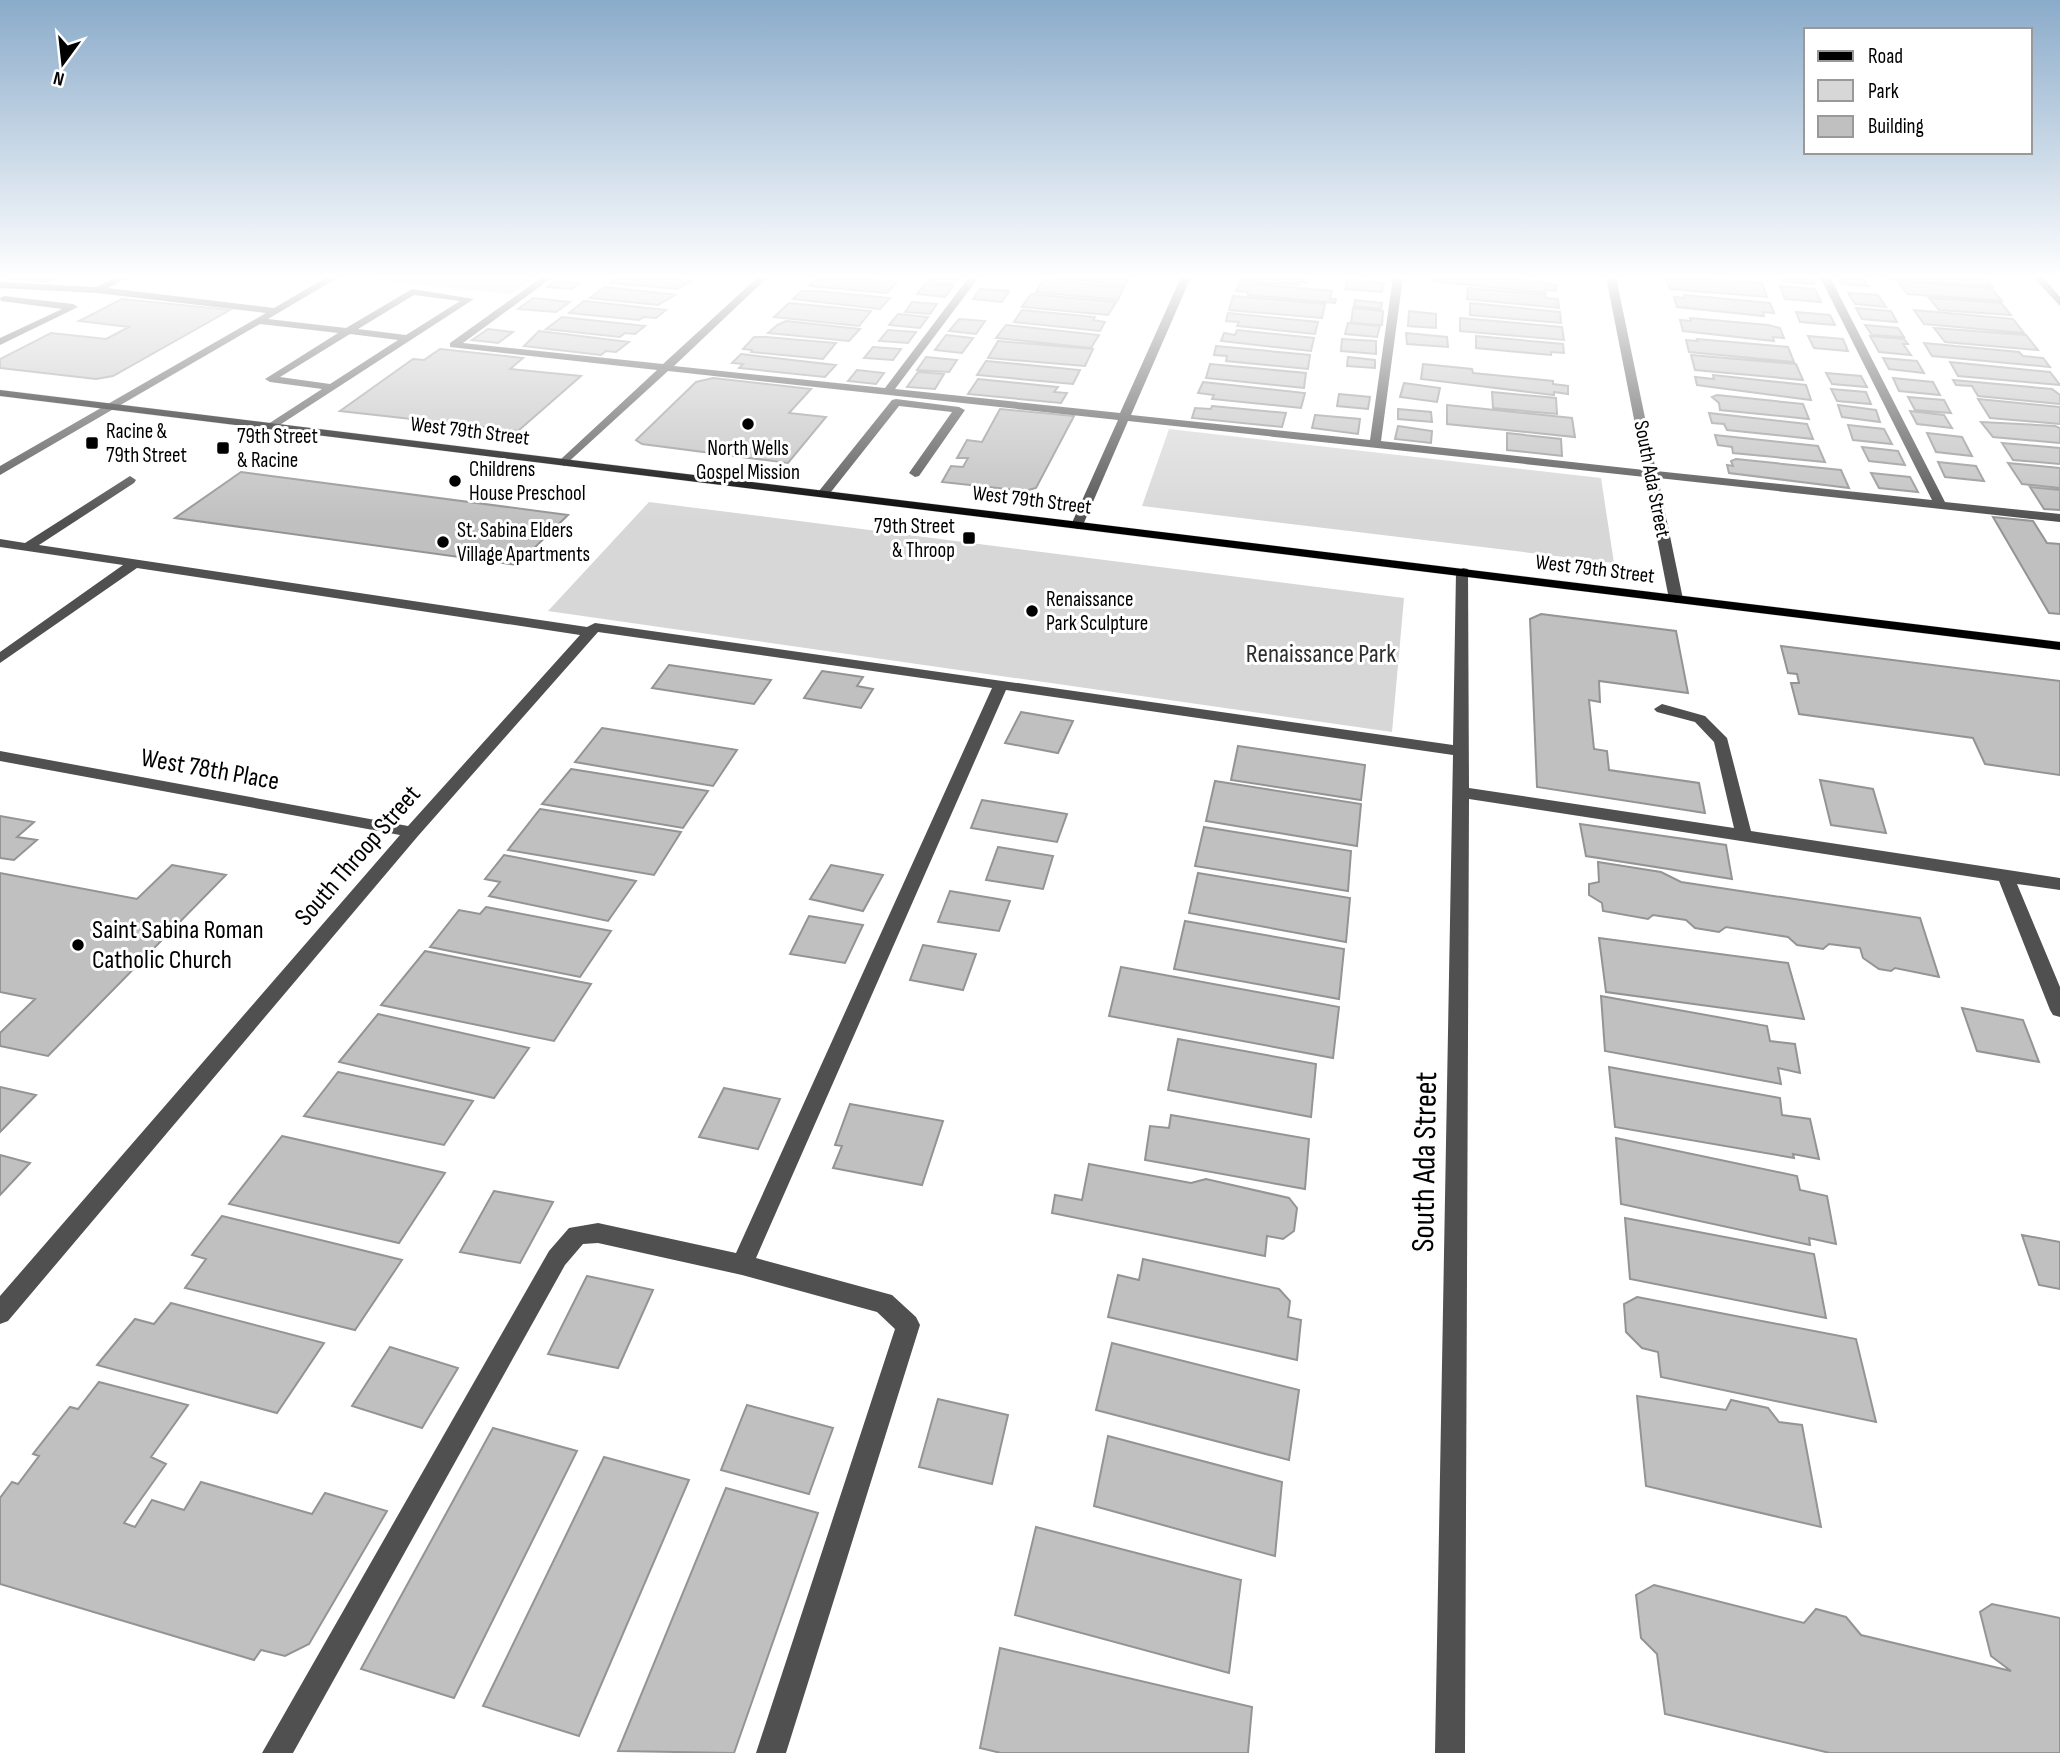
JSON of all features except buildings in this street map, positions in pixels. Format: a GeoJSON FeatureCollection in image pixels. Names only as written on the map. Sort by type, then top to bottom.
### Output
{"type":"FeatureCollection","features":[{"type":"Feature","properties":{"kind":"main road","name":"West 79th Street"},"geometry":{"type":"LineString","coordinates":[[0,393],[2060,646]]}},
{"type":"Feature","properties":{"kind":"street"},"geometry":{"type":"LineString","coordinates":[[0,471],[194,359]]}},
{"type":"Feature","properties":{"kind":"street"},"geometry":{"type":"LineString","coordinates":[[302,359],[270,379],[332,387]]}},
{"type":"Feature","properties":{"kind":"street"},"geometry":{"type":"LineString","coordinates":[[271,426],[375,359]]}},
{"type":"Feature","properties":{"kind":"street"},"geometry":{"type":"LineString","coordinates":[[581,359],[2060,518]]}},
{"type":"Feature","properties":{"kind":"street"},"geometry":{"type":"LineString","coordinates":[[564,462],[676,359]]}},
{"type":"Feature","properties":{"kind":"street"},"geometry":{"type":"LineString","coordinates":[[888,391],[912,359]]}},
{"type":"Feature","properties":{"kind":"street"},"geometry":{"type":"LineString","coordinates":[[1077,525],[1150,359]]}},
{"type":"Feature","properties":{"kind":"street"},"geometry":{"type":"LineString","coordinates":[[1375,444],[1387,359]]}},
{"type":"Feature","properties":{"kind":"street","name":"South Ada Street"},"geometry":{"type":"LineString","coordinates":[[1628,359],[1676,598]]}},
{"type":"Feature","properties":{"kind":"street"},"geometry":{"type":"LineString","coordinates":[[1866,359],[1940,505]]}},
{"type":"Feature","properties":{"kind":"street"},"geometry":{"type":"LineString","coordinates":[[823,494],[896,402],[959,410],[915,473]]}},
{"type":"Feature","properties":{"kind":"street"},"geometry":{"type":"LineString","coordinates":[[27,547],[130,480]]}},
{"type":"Feature","properties":{"kind":"street"},"geometry":{"type":"LineString","coordinates":[[0,543],[1460,751]]}},
{"type":"Feature","properties":{"kind":"street"},"geometry":{"type":"LineString","coordinates":[[0,659],[135,563]]}},
{"type":"Feature","properties":{"kind":"street","name":"South Ada Street"},"geometry":{"type":"LineString","coordinates":[[1450,1753],[1463,572]]}},
{"type":"Feature","properties":{"kind":"street","name":"South Throop Street"},"geometry":{"type":"LineString","coordinates":[[0,1313],[412,832],[592,629]]}},
{"type":"Feature","properties":{"kind":"street"},"geometry":{"type":"LineString","coordinates":[[742,1265],[1000,685]]}},
{"type":"Feature","properties":{"kind":"street"},"geometry":{"type":"LineString","coordinates":[[1662,709],[1700,719],[1721,741],[1744,836]]}},
{"type":"Feature","properties":{"kind":"street","name":"West 78th Place"},"geometry":{"type":"LineString","coordinates":[[0,756],[412,832]]}},
{"type":"Feature","properties":{"kind":"street"},"geometry":{"type":"LineString","coordinates":[[1460,792],[2060,884]]}},
{"type":"Feature","properties":{"kind":"street"},"geometry":{"type":"LineString","coordinates":[[2005,876],[2060,1010]]}},
{"type":"Feature","properties":{"kind":"street"},"geometry":{"type":"LineString","coordinates":[[277,1753],[557,1258],[577,1235],[598,1233],[742,1265],[884,1303],[908,1325],[771,1753]]}},
{"type":"Feature","properties":{"kind":"green space"},"geometry":{"type":"Polygon","coordinates":[[[1169,429],[1601,478],[1614,563],[1142,506],[1169,429]]]}},
{"type":"Feature","properties":{"kind":"green space","name":"Renaissance Park"},"geometry":{"type":"Polygon","coordinates":[[[649,502],[1404,598],[1392,732],[548,611],[649,502]]]}},
{"type":"Feature","properties":{"kind":"place","name":"North Wells Gospel Mission"},"geometry":{"type":"Point","coordinates":[748,424]}},
{"type":"Feature","properties":{"kind":"place","name":"Racine & 79th Street"},"geometry":{"type":"Point","coordinates":[92,443]}},
{"type":"Feature","properties":{"kind":"place","name":"79th Street & Racine"},"geometry":{"type":"Point","coordinates":[223,448]}},
{"type":"Feature","properties":{"kind":"place","name":"Childrens House Preschool"},"geometry":{"type":"Point","coordinates":[455,481]}},
{"type":"Feature","properties":{"kind":"place","name":"79th Street & Throop"},"geometry":{"type":"Point","coordinates":[969,538]}},
{"type":"Feature","properties":{"kind":"place","name":"St. Sabina Elders Village Apartments"},"geometry":{"type":"Point","coordinates":[443,542]}},
{"type":"Feature","properties":{"kind":"place","name":"Renaissance Park Sculpture"},"geometry":{"type":"Point","coordinates":[1032,611]}},
{"type":"Feature","properties":{"kind":"place","name":"Saint Sabina Roman Catholic Church"},"geometry":{"type":"Point","coordinates":[78,945]}}]}
